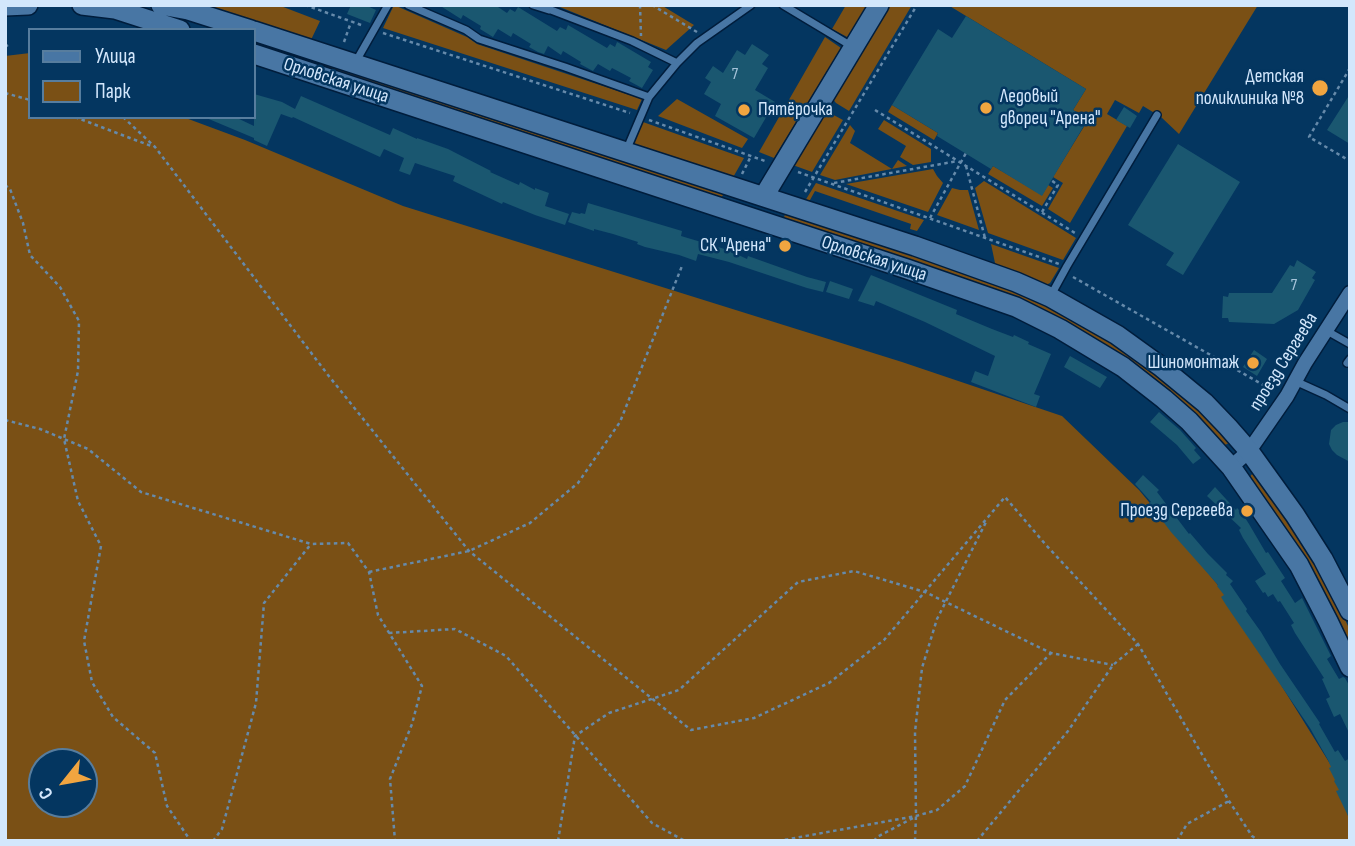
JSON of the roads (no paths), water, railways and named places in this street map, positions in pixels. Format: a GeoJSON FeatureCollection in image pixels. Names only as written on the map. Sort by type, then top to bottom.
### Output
{"type":"FeatureCollection","features":[{"type":"Feature","properties":{"kind":"street"},"geometry":{"type":"LineString","coordinates":[[5,6],[28,5]]}},
{"type":"Feature","properties":{"kind":"street"},"geometry":{"type":"LineString","coordinates":[[82,5],[147,5]]}},
{"type":"Feature","properties":{"kind":"street","name":"Орловская улица"},"geometry":{"type":"LineString","coordinates":[[161,5],[188,10],[246,28]]}},
{"type":"Feature","properties":{"kind":"street"},"geometry":{"type":"LineString","coordinates":[[756,220],[764,196],[879,5]]}},
{"type":"Feature","properties":{"kind":"street"},"geometry":{"type":"LineString","coordinates":[[114,7],[174,28]]}},
{"type":"Feature","properties":{"kind":"street","name":"Орловская улица"},"geometry":{"type":"LineString","coordinates":[[256,31],[915,246],[1050,297],[1117,335],[1205,403],[1249,451],[1295,515],[1350,611]]}},
{"type":"Feature","properties":{"kind":"street","name":"Орловская улица"},"geometry":{"type":"LineString","coordinates":[[256,55],[907,269],[1016,307],[1060,329],[1123,367],[1164,399],[1189,421],[1231,467],[1299,565],[1350,667]]}},
{"type":"Feature","properties":{"kind":"street","name":"проезд Сергеева"},"geometry":{"type":"LineString","coordinates":[[1231,467],[1249,451],[1287,396],[1350,293]]}},
{"type":"Feature","properties":{"kind":"lane"},"geometry":{"type":"LineString","coordinates":[[354,63],[388,5]]}},
{"type":"Feature","properties":{"kind":"lane"},"geometry":{"type":"LineString","coordinates":[[408,5],[466,30],[479,39],[565,66],[649,97]]}},
{"type":"Feature","properties":{"kind":"lane"},"geometry":{"type":"LineString","coordinates":[[533,5],[548,8],[677,63]]}},
{"type":"Feature","properties":{"kind":"lane"},"geometry":{"type":"LineString","coordinates":[[626,152],[649,97],[677,63],[697,43],[751,5]]}},
{"type":"Feature","properties":{"kind":"lane"},"geometry":{"type":"LineString","coordinates":[[783,5],[854,47]]}},
{"type":"Feature","properties":{"kind":"lane"},"geometry":{"type":"LineString","coordinates":[[1050,297],[1157,115]]}},
{"type":"Feature","properties":{"kind":"lane"},"geometry":{"type":"LineString","coordinates":[[1327,331],[1350,344]]}},
{"type":"Feature","properties":{"kind":"lane"},"geometry":{"type":"LineString","coordinates":[[1295,381],[1350,409]]}},
{"type":"Feature","properties":{"kind":"place","name":"Детская поликлиника №8"},"geometry":{"type":"Point","coordinates":[1320,88]}},
{"type":"Feature","properties":{"kind":"place","name":"Ледовый дворец \"Арена\""},"geometry":{"type":"Point","coordinates":[986,108]}},
{"type":"Feature","properties":{"kind":"place","name":"Пятёрочка"},"geometry":{"type":"Point","coordinates":[744,110]}},
{"type":"Feature","properties":{"kind":"place","name":"СК \"Арена\""},"geometry":{"type":"Point","coordinates":[785,246]}},
{"type":"Feature","properties":{"kind":"place","name":"Шиномонтаж"},"geometry":{"type":"Point","coordinates":[1253,363]}},
{"type":"Feature","properties":{"kind":"place","name":"Проезд Сергеева"},"geometry":{"type":"Point","coordinates":[1247,511]}}]}
